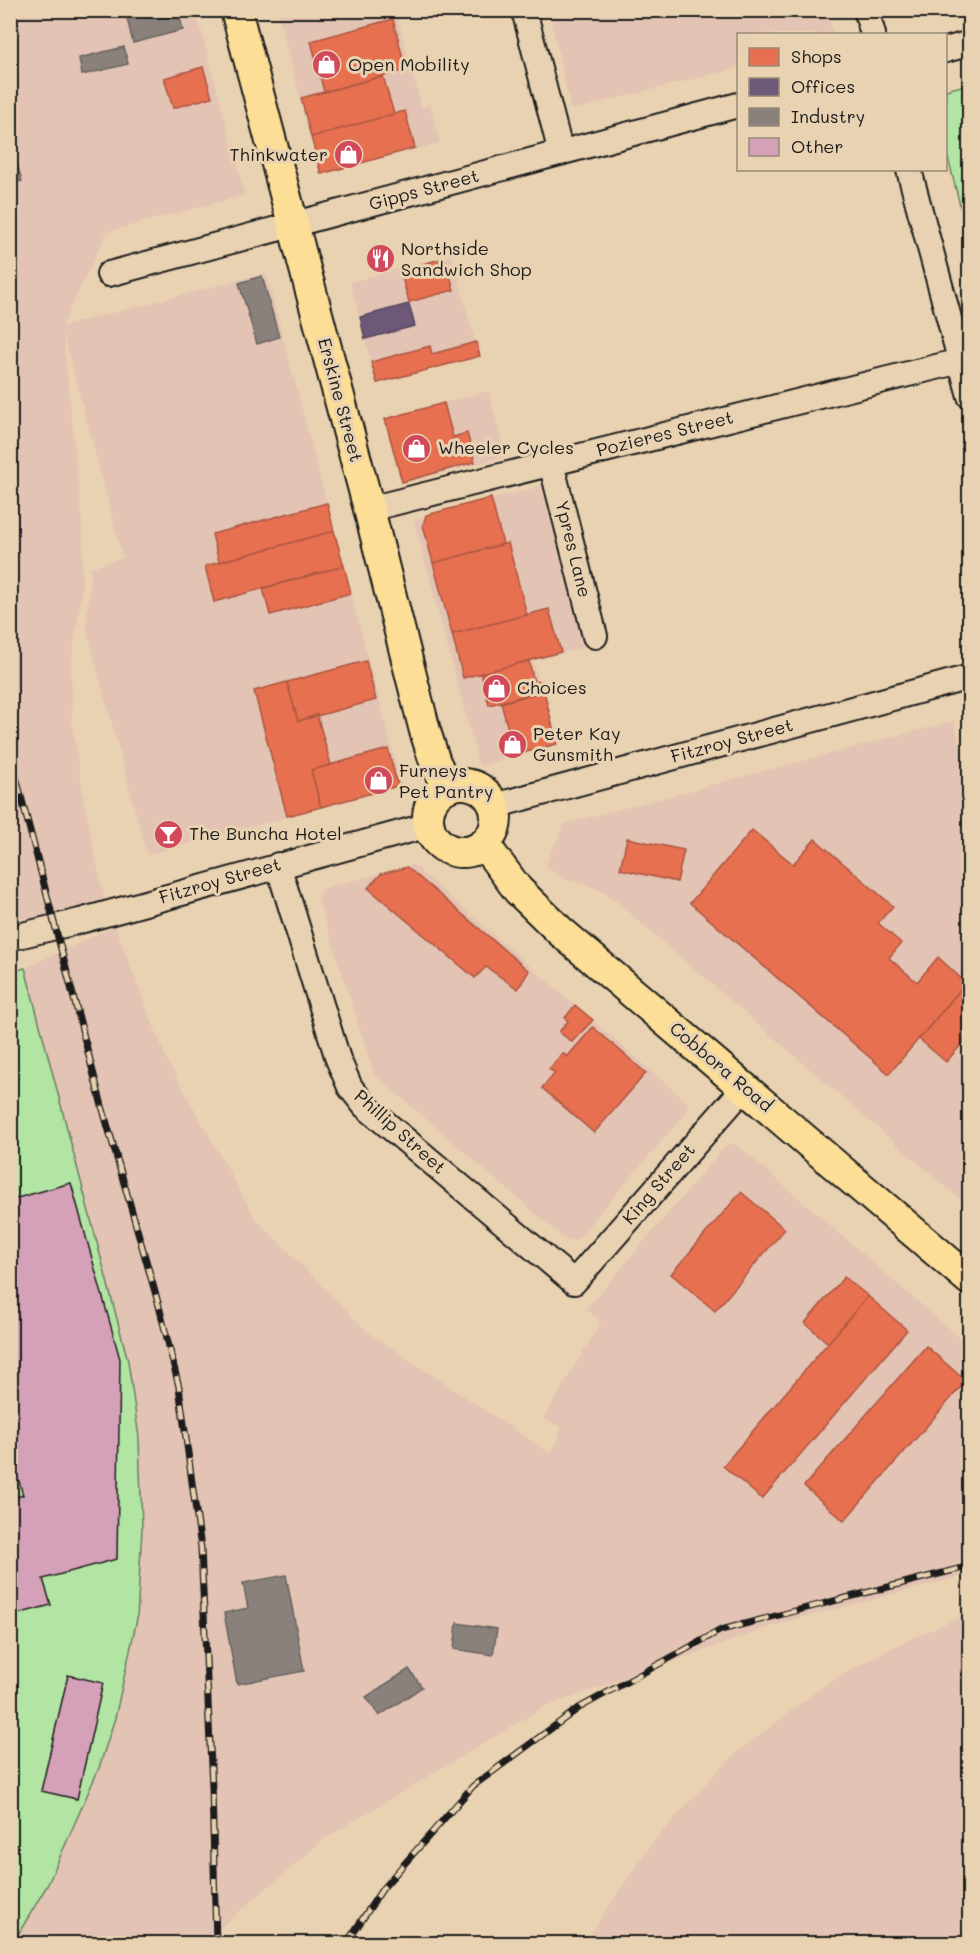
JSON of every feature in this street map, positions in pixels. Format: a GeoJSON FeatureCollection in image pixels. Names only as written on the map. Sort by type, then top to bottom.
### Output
{"type":"FeatureCollection","features":[{"type":"Feature","properties":{"kind":"main road","name":"Erskine Street"},"geometry":{"type":"LineString","coordinates":[[236,10],[369,509],[425,731],[435,762],[447,788]]}},
{"type":"Feature","properties":{"kind":"main road"},"geometry":{"type":"LineString","coordinates":[[456,784],[475,786],[489,797],[494,806],[495,827],[491,836],[474,850],[462,852],[451,850],[441,844],[429,825],[432,803],[438,794],[447,788],[456,784]]}},
{"type":"Feature","properties":{"kind":"main road","name":"Cobbora Road"},"geometry":{"type":"LineString","coordinates":[[484,844],[518,890],[560,931],[969,1280]]}},
{"type":"Feature","properties":{"kind":"street"},"geometry":{"type":"LineString","coordinates":[[524,10],[561,153]]}},
{"type":"Feature","properties":{"kind":"street"},"geometry":{"type":"LineString","coordinates":[[866,10],[873,33]]}},
{"type":"Feature","properties":{"kind":"street"},"geometry":{"type":"LineString","coordinates":[[947,49],[969,43]]}},
{"type":"Feature","properties":{"kind":"street","name":"Gipps Street"},"geometry":{"type":"LineString","coordinates":[[109,274],[737,105]]}},
{"type":"Feature","properties":{"kind":"street"},"geometry":{"type":"LineString","coordinates":[[909,171],[969,396]]}},
{"type":"Feature","properties":{"kind":"street","name":"Pozieres Street"},"geometry":{"type":"LineString","coordinates":[[369,509],[960,361]]}},
{"type":"Feature","properties":{"kind":"street","name":"Ypres Lane"},"geometry":{"type":"LineString","coordinates":[[551,463],[595,636]]}},
{"type":"Feature","properties":{"kind":"street","name":"Fitzroy Street"},"geometry":{"type":"LineString","coordinates":[[494,806],[969,676]]}},
{"type":"Feature","properties":{"kind":"street","name":"Fitzroy Street"},"geometry":{"type":"LineString","coordinates":[[10,938],[80,921],[429,825]]}},
{"type":"Feature","properties":{"kind":"street","name":"Phillip Street"},"geometry":{"type":"LineString","coordinates":[[278,865],[338,1059],[350,1087],[365,1106],[574,1282]]}},
{"type":"Feature","properties":{"kind":"street","name":"King Street"},"geometry":{"type":"LineString","coordinates":[[574,1282],[745,1087]]}},
{"type":"Feature","properties":{"kind":"shaded area"},"geometry":{"type":"Polygon","coordinates":[[[10,11],[196,11],[245,195],[107,232],[62,326],[266,273],[402,786],[147,855],[86,627],[91,567],[123,558],[63,332],[83,536],[82,589],[71,666],[72,721],[85,807],[105,902],[29,921],[10,914],[10,11]]]}},
{"type":"Feature","properties":{"kind":"shaded area"},"geometry":{"type":"Polygon","coordinates":[[[277,11],[404,11],[406,16],[398,19],[422,107],[430,105],[440,143],[321,175],[277,11]]]}},
{"type":"Feature","properties":{"kind":"shaded area"},"geometry":{"type":"Polygon","coordinates":[[[549,11],[826,11],[833,33],[737,33],[737,68],[571,110],[549,11]]]}},
{"type":"Feature","properties":{"kind":"shaded area"},"geometry":{"type":"Polygon","coordinates":[[[452,255],[479,357],[377,384],[350,282],[452,255]]]}},
{"type":"Feature","properties":{"kind":"shaded area"},"geometry":{"type":"Polygon","coordinates":[[[488,391],[506,456],[404,483],[386,418],[488,391]]]}},
{"type":"Feature","properties":{"kind":"shaded area"},"geometry":{"type":"Polygon","coordinates":[[[541,486],[584,647],[533,661],[555,745],[479,766],[414,520],[541,486]]]}},
{"type":"Feature","properties":{"kind":"shaded area"},"geometry":{"type":"Polygon","coordinates":[[[954,721],[970,781],[969,1207],[609,895],[588,885],[566,880],[545,866],[564,824],[954,721]]]}},
{"type":"Feature","properties":{"kind":"shaded area"},"geometry":{"type":"Polygon","coordinates":[[[413,865],[686,1101],[688,1107],[686,1113],[578,1238],[572,1241],[566,1240],[374,1074],[318,898],[320,891],[328,887],[413,865]]]}},
{"type":"Feature","properties":{"kind":"shaded area"},"geometry":{"type":"Polygon","coordinates":[[[115,926],[167,1060],[255,1218],[369,1333],[551,1454],[562,1427],[543,1419],[601,1322],[586,1309],[725,1147],[736,1144],[969,1346],[969,1575],[785,1622],[544,1707],[327,1837],[202,1943],[13,1944],[48,1884],[137,1619],[142,1528],[139,1438],[128,1361],[25,968],[115,926]]]}},
{"type":"Feature","properties":{"kind":"shaded area"},"geometry":{"type":"Polygon","coordinates":[[[969,1613],[969,1943],[585,1943],[655,1840],[710,1779],[739,1751],[821,1688],[906,1641],[969,1613]]]}},
{"type":"Feature","properties":{"kind":"green space"},"geometry":{"type":"Polygon","coordinates":[[[970,84],[969,241],[947,154],[947,90],[970,84]]]}},
{"type":"Feature","properties":{"kind":"green space"},"geometry":{"type":"Polygon","coordinates":[[[25,968],[128,1361],[139,1438],[142,1528],[137,1619],[115,1718],[99,1768],[48,1884],[11,1944],[10,972],[25,968]]]}},
{"type":"Feature","properties":{"kind":"building: Shops"},"geometry":{"type":"Polygon","coordinates":[[[393,19],[406,70],[324,92],[311,41],[393,19]]]}},
{"type":"Feature","properties":{"kind":"building: Shops"},"geometry":{"type":"Polygon","coordinates":[[[203,67],[212,97],[173,108],[164,78],[203,67]]]}},
{"type":"Feature","properties":{"kind":"building: Shops"},"geometry":{"type":"Polygon","coordinates":[[[383,76],[394,114],[311,137],[301,98],[383,76]]]}},
{"type":"Feature","properties":{"kind":"building: Shops"},"geometry":{"type":"Polygon","coordinates":[[[405,111],[415,148],[321,174],[311,137],[405,111]]]}},
{"type":"Feature","properties":{"kind":"building: Shops"},"geometry":{"type":"Polygon","coordinates":[[[445,258],[454,290],[409,302],[400,270],[445,258]]]}},
{"type":"Feature","properties":{"kind":"building: Shops"},"geometry":{"type":"Polygon","coordinates":[[[476,342],[480,356],[377,383],[371,362],[430,346],[432,354],[476,342]]]}},
{"type":"Feature","properties":{"kind":"building: Shops"},"geometry":{"type":"Polygon","coordinates":[[[444,403],[453,437],[467,433],[475,462],[402,482],[385,419],[444,403]]]}},
{"type":"Feature","properties":{"kind":"building: Shops"},"geometry":{"type":"Polygon","coordinates":[[[491,498],[503,544],[433,563],[423,525],[426,515],[491,498]]]}},
{"type":"Feature","properties":{"kind":"building: Shops"},"geometry":{"type":"Polygon","coordinates":[[[327,503],[334,531],[219,562],[212,534],[327,503]]]}},
{"type":"Feature","properties":{"kind":"building: Shops"},"geometry":{"type":"Polygon","coordinates":[[[334,531],[344,566],[214,602],[205,566],[334,531]]]}},
{"type":"Feature","properties":{"kind":"building: Shops"},"geometry":{"type":"Polygon","coordinates":[[[508,543],[527,615],[452,634],[433,563],[508,543]]]}},
{"type":"Feature","properties":{"kind":"building: Shops"},"geometry":{"type":"Polygon","coordinates":[[[344,566],[351,593],[270,615],[263,588],[344,566]]]}},
{"type":"Feature","properties":{"kind":"building: Shops"},"geometry":{"type":"Polygon","coordinates":[[[549,609],[561,652],[463,678],[452,634],[549,609]]]}},
{"type":"Feature","properties":{"kind":"building: Shops"},"geometry":{"type":"Polygon","coordinates":[[[366,661],[376,700],[298,721],[287,682],[366,661]]]}},
{"type":"Feature","properties":{"kind":"building: Shops"},"geometry":{"type":"Polygon","coordinates":[[[529,661],[534,682],[541,681],[544,691],[489,705],[481,673],[529,661]]]}},
{"type":"Feature","properties":{"kind":"building: Shops"},"geometry":{"type":"Polygon","coordinates":[[[287,682],[298,721],[317,715],[331,765],[311,770],[321,807],[287,816],[254,691],[287,682]]]}},
{"type":"Feature","properties":{"kind":"building: Shops"},"geometry":{"type":"Polygon","coordinates":[[[544,691],[557,744],[515,755],[501,703],[544,691]]]}},
{"type":"Feature","properties":{"kind":"building: Shops"},"geometry":{"type":"Polygon","coordinates":[[[388,749],[398,786],[321,807],[311,770],[388,749]]]}},
{"type":"Feature","properties":{"kind":"building: Shops"},"geometry":{"type":"Polygon","coordinates":[[[752,830],[793,864],[815,839],[893,906],[878,923],[901,943],[889,958],[917,982],[938,957],[966,983],[889,1074],[690,903],[752,830]]]}},
{"type":"Feature","properties":{"kind":"building: Shops"},"geometry":{"type":"Polygon","coordinates":[[[627,838],[684,850],[677,882],[620,869],[627,838]]]}},
{"type":"Feature","properties":{"kind":"building: Shops"},"geometry":{"type":"Polygon","coordinates":[[[407,867],[529,971],[518,989],[486,967],[475,978],[368,888],[381,874],[407,867]]]}},
{"type":"Feature","properties":{"kind":"building: Shops"},"geometry":{"type":"Polygon","coordinates":[[[966,983],[970,986],[970,1035],[946,1062],[919,1039],[966,983]]]}},
{"type":"Feature","properties":{"kind":"building: Shops"},"geometry":{"type":"Polygon","coordinates":[[[575,1005],[593,1020],[572,1042],[559,1032],[568,1021],[565,1018],[575,1005]]]}},
{"type":"Feature","properties":{"kind":"building: Shops"},"geometry":{"type":"Polygon","coordinates":[[[593,1027],[646,1073],[594,1133],[542,1088],[555,1073],[549,1069],[563,1053],[567,1057],[593,1027]]]}},
{"type":"Feature","properties":{"kind":"building: Shops"},"geometry":{"type":"Polygon","coordinates":[[[741,1192],[785,1229],[715,1311],[671,1274],[741,1192]]]}},
{"type":"Feature","properties":{"kind":"building: Shops"},"geometry":{"type":"Polygon","coordinates":[[[844,1277],[868,1296],[828,1343],[805,1323],[844,1277]]]}},
{"type":"Feature","properties":{"kind":"building: Shops"},"geometry":{"type":"Polygon","coordinates":[[[868,1296],[907,1330],[762,1499],[723,1466],[868,1296]]]}},
{"type":"Feature","properties":{"kind":"building: Shops"},"geometry":{"type":"Polygon","coordinates":[[[926,1346],[966,1381],[844,1521],[804,1486],[926,1346]]]}},
{"type":"Feature","properties":{"kind":"building: Offices"},"geometry":{"type":"Polygon","coordinates":[[[409,304],[415,326],[365,339],[360,317],[409,304]]]}},
{"type":"Feature","properties":{"kind":"building: Industry"},"geometry":{"type":"Polygon","coordinates":[[[125,10],[178,10],[183,30],[133,43],[125,10]]]}},
{"type":"Feature","properties":{"kind":"building: Industry"},"geometry":{"type":"Polygon","coordinates":[[[124,47],[128,64],[82,75],[79,58],[124,47]]]}},
{"type":"Feature","properties":{"kind":"building: Industry"},"geometry":{"type":"Polygon","coordinates":[[[10,140],[22,181],[10,184],[10,140]]]}},
{"type":"Feature","properties":{"kind":"building: Industry"},"geometry":{"type":"Polygon","coordinates":[[[262,276],[279,337],[257,344],[239,283],[262,276]]]}},
{"type":"Feature","properties":{"kind":"building: Industry"},"geometry":{"type":"Polygon","coordinates":[[[286,1575],[304,1671],[237,1684],[224,1613],[248,1608],[243,1583],[286,1575]]]}},
{"type":"Feature","properties":{"kind":"building: Industry"},"geometry":{"type":"Polygon","coordinates":[[[457,1623],[497,1629],[493,1655],[454,1649],[457,1623]]]}},
{"type":"Feature","properties":{"kind":"building: Industry"},"geometry":{"type":"Polygon","coordinates":[[[409,1669],[422,1687],[379,1716],[366,1697],[409,1669]]]}},
{"type":"Feature","properties":{"kind":"building: Other"},"geometry":{"type":"Polygon","coordinates":[[[71,1183],[120,1359],[117,1559],[43,1579],[51,1605],[10,1616],[10,1499],[23,1495],[10,1451],[10,1200],[71,1183]]]}},
{"type":"Feature","properties":{"kind":"building: Other"},"geometry":{"type":"Polygon","coordinates":[[[68,1675],[103,1683],[77,1799],[41,1791],[68,1675]]]}},
{"type":"Feature","properties":{"kind":"railway"},"geometry":{"type":"LineString","coordinates":[[10,754],[102,1106],[159,1306],[179,1387],[201,1548],[212,1788],[216,1944]]}},
{"type":"Feature","properties":{"kind":"railway"},"geometry":{"type":"LineString","coordinates":[[346,1944],[383,1888],[473,1786],[579,1708],[721,1630],[970,1566]]}},
{"type":"Feature","properties":{"kind":"place","name":"Open Mobility"},"geometry":{"type":"Point","coordinates":[327,65]}},
{"type":"Feature","properties":{"kind":"place","name":"Thinkwater"},"geometry":{"type":"Point","coordinates":[349,155]}},
{"type":"Feature","properties":{"kind":"place","name":"Northside Sandwich Shop"},"geometry":{"type":"Point","coordinates":[380,259]}},
{"type":"Feature","properties":{"kind":"place","name":"Wheeler Cycles"},"geometry":{"type":"Point","coordinates":[417,448]}},
{"type":"Feature","properties":{"kind":"place","name":"Choices"},"geometry":{"type":"Point","coordinates":[496,688]}},
{"type":"Feature","properties":{"kind":"place","name":"Peter Kay Gunsmith"},"geometry":{"type":"Point","coordinates":[512,744]}},
{"type":"Feature","properties":{"kind":"place","name":"Furneys Pet Pantry"},"geometry":{"type":"Point","coordinates":[378,781]}},
{"type":"Feature","properties":{"kind":"place","name":"The Buncha Hotel"},"geometry":{"type":"Point","coordinates":[168,834]}}]}
